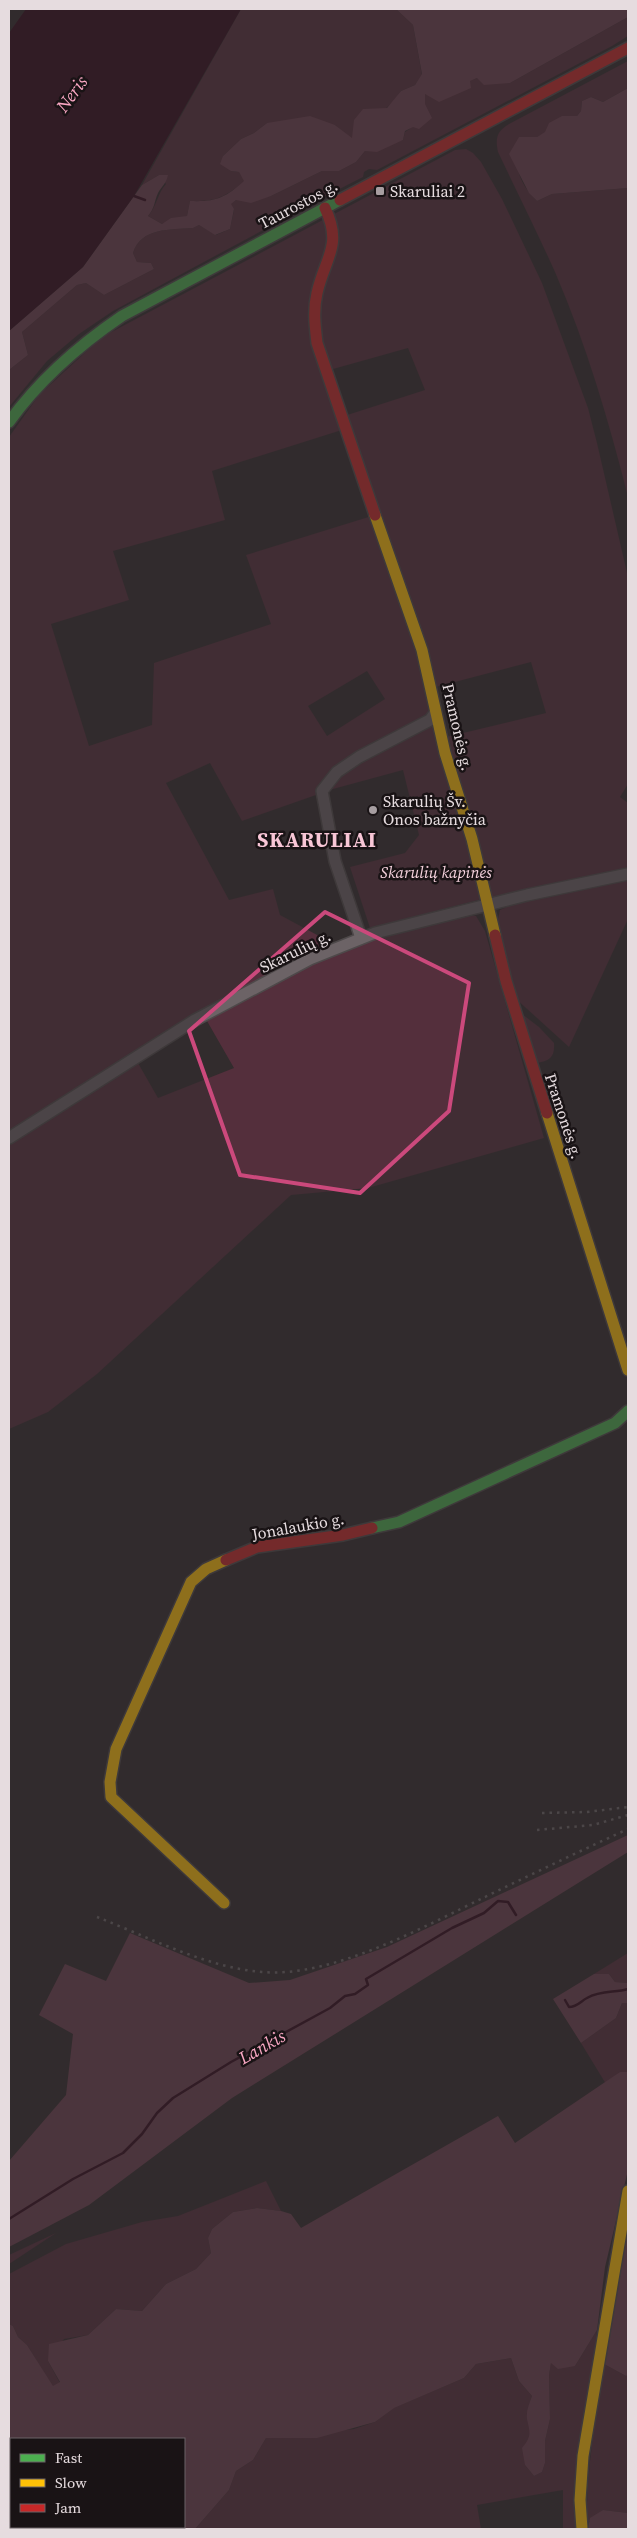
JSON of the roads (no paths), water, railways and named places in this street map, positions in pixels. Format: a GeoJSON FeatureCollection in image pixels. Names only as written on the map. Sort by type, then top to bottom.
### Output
{"type":"FeatureCollection","features":[{"type":"Feature","properties":{"kind":"main road","name":"Taurostos g."},"geometry":{"type":"LineString","coordinates":[[9,422],[54,367],[95,333],[152,299],[628,48]]}},
{"type":"Feature","properties":{"kind":"main road","name":"Pramonės g."},"geometry":{"type":"LineString","coordinates":[[325,208],[332,225],[333,244],[317,293],[314,317],[318,343],[341,417],[422,650],[434,695],[435,713],[489,904],[501,962],[521,1032],[628,1370]]}},
{"type":"Feature","properties":{"kind":"main road","name":"Jonalaukio g."},"geometry":{"type":"LineString","coordinates":[[224,1903],[111,1797],[110,1782],[116,1749],[191,1582],[206,1568],[257,1547],[343,1535],[399,1522],[615,1423],[628,1411]]}},
{"type":"Feature","properties":{"kind":"main road"},"geometry":{"type":"LineString","coordinates":[[582,2529],[580,2500],[584,2456],[628,2191]]}},
{"type":"Feature","properties":{"kind":"street"},"geometry":{"type":"LineString","coordinates":[[361,938],[335,861],[322,791],[337,772],[359,757],[430,720],[435,713]]}},
{"type":"Feature","properties":{"kind":"street","name":"Skarulių g."},"geometry":{"type":"LineString","coordinates":[[9,1138],[195,1020],[310,959],[361,938],[489,904],[628,874]]}},
{"type":"Feature","properties":{"kind":"water","name":"Neris"},"geometry":{"type":"Polygon","coordinates":[[[26,9],[241,9],[134,196],[83,267],[9,331],[9,33],[26,9]]]}},
{"type":"Feature","properties":{"kind":"waterway"},"geometry":{"type":"LineString","coordinates":[[134,196],[145,200]]}},
{"type":"Feature","properties":{"kind":"waterway","name":"Lankis"},"geometry":{"type":"LineString","coordinates":[[9,2219],[73,2179],[123,2153],[142,2134],[157,2113],[173,2098],[231,2062],[330,2008],[345,1996],[355,1994],[368,1985],[366,1979],[452,1928],[484,1913],[498,1901],[508,1902],[516,1915]]}},
{"type":"Feature","properties":{"kind":"waterway","name":"Lankis"},"geometry":{"type":"LineString","coordinates":[[565,2000],[569,2007],[572,2007],[592,1995],[628,1989]]}},
{"type":"Feature","properties":{"kind":"railway"},"geometry":{"type":"LineString","coordinates":[[542,1813],[587,1812],[628,1807]]}},
{"type":"Feature","properties":{"kind":"railway"},"geometry":{"type":"LineString","coordinates":[[537,1830],[593,1825],[628,1815]]}},
{"type":"Feature","properties":{"kind":"railway"},"geometry":{"type":"LineString","coordinates":[[97,1917],[178,1950],[221,1965],[262,1972],[289,1972],[318,1967],[376,1948],[628,1829]]}},
{"type":"Feature","properties":{"kind":"place","name":"Skaruliai 2"},"geometry":{"type":"Point","coordinates":[380,191]}},
{"type":"Feature","properties":{"kind":"place","name":"Skarulių Šv. Onos bažnyčia"},"geometry":{"type":"Point","coordinates":[373,810]}},
{"type":"Feature","properties":{"kind":"district","name":"SKARULIAI"},"geometry":{"type":"Point","coordinates":[317,840]}},
{"type":"Feature","properties":{"kind":"park label","name":"Skarulių kapinės"},"geometry":{"type":"Point","coordinates":[436,872]}}]}
